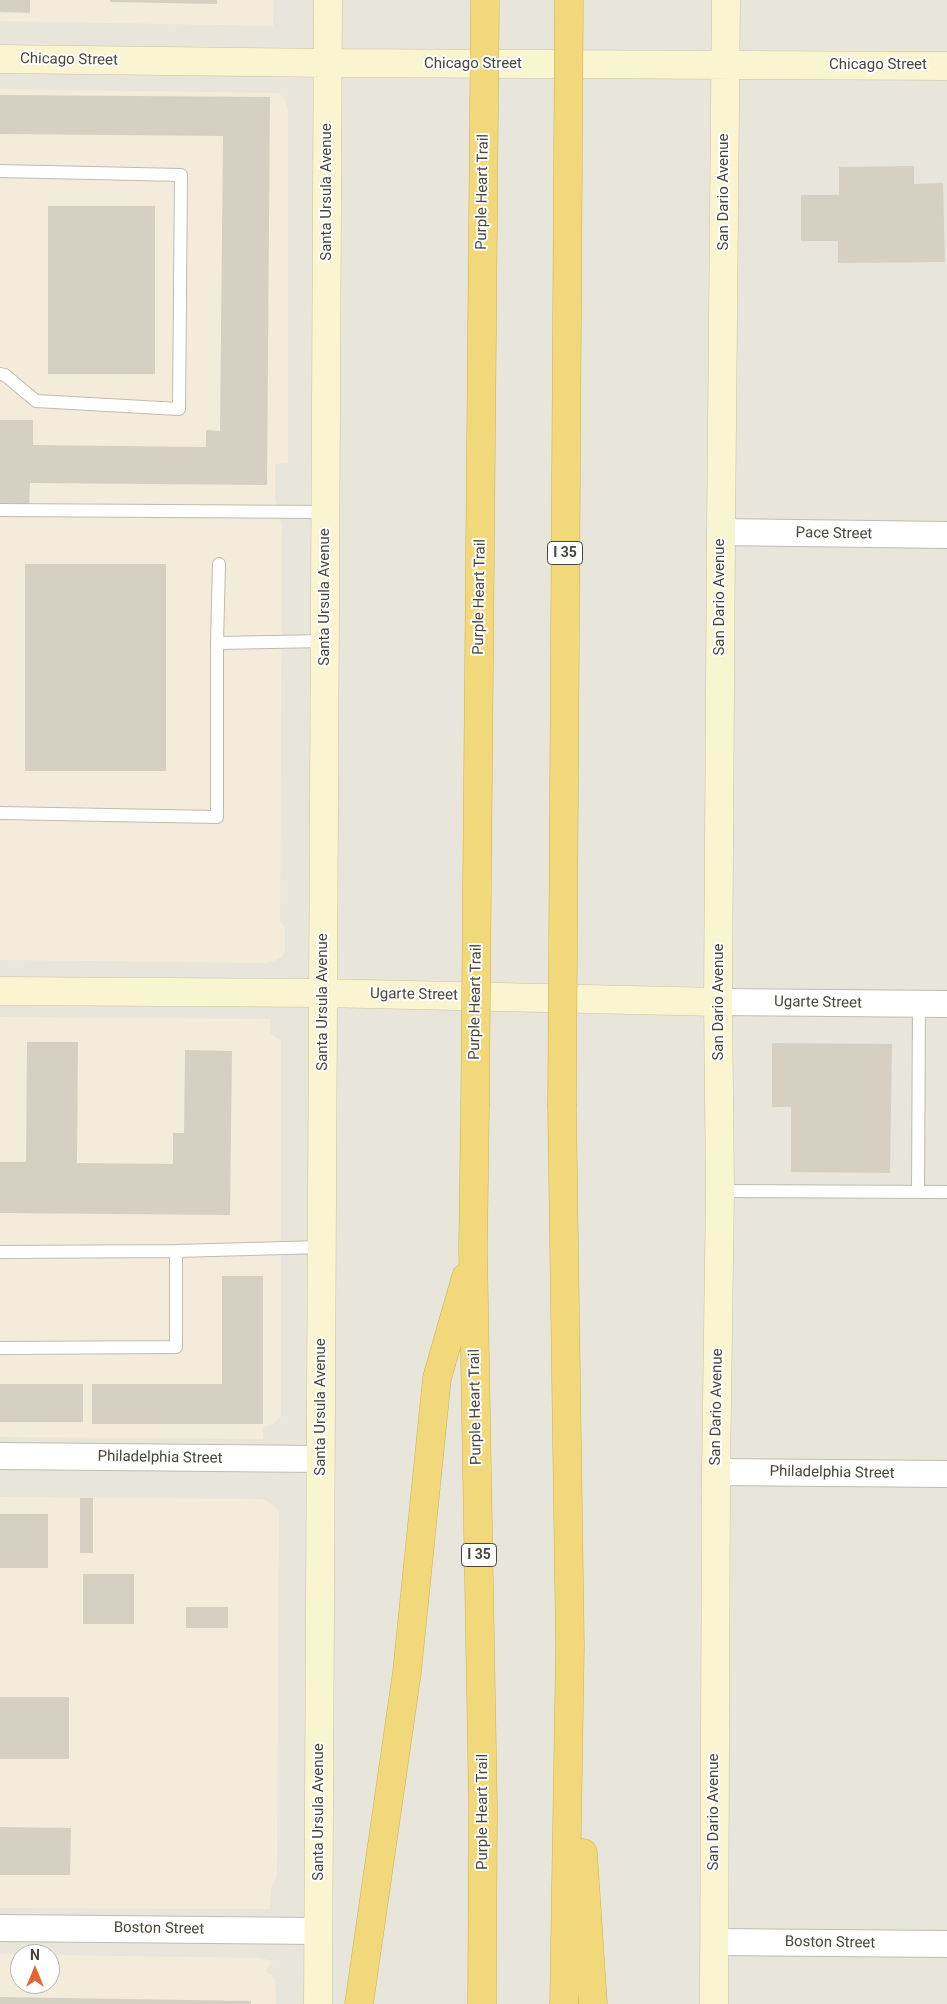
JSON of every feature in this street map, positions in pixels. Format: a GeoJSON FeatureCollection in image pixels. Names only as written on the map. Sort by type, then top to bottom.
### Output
{"type":"FeatureCollection","features":[{"type":"Feature","properties":{"kind":"highway","name":"Purple Heart Trail"},"geometry":{"type":"LineString","coordinates":[[482,2004],[484,1806],[473,1250],[485,0]]}},
{"type":"Feature","properties":{"kind":"highway","name":"I 35"},"geometry":{"type":"LineString","coordinates":[[564,2004],[570,1646],[562,1107],[569,0]]}},
{"type":"Feature","properties":{"kind":"highway"},"geometry":{"type":"LineString","coordinates":[[359,2004],[407,1672],[437,1378],[473,1250]]}},
{"type":"Feature","properties":{"kind":"highway"},"geometry":{"type":"LineString","coordinates":[[570,1646],[593,2004]]}},
{"type":"Feature","properties":{"kind":"main road","name":"Santa Ursula Avenue"},"geometry":{"type":"LineString","coordinates":[[318,2004],[328,0]]}},
{"type":"Feature","properties":{"kind":"main road","name":"San Dario Avenue"},"geometry":{"type":"LineString","coordinates":[[714,2004],[716,1472],[720,1191],[718,1002],[726,0]]}},
{"type":"Feature","properties":{"kind":"main road","name":"Chicago Street"},"geometry":{"type":"LineString","coordinates":[[0,59],[328,63],[947,66]]}},
{"type":"Feature","properties":{"kind":"main road","name":"Ugarte Street"},"geometry":{"type":"LineString","coordinates":[[0,991],[323,993],[718,1002]]}},
{"type":"Feature","properties":{"kind":"street","name":"Pace Street"},"geometry":{"type":"LineString","coordinates":[[721,532],[947,535]]}},
{"type":"Feature","properties":{"kind":"street","name":"Ugarte Street"},"geometry":{"type":"LineString","coordinates":[[718,1002],[947,1004]]}},
{"type":"Feature","properties":{"kind":"street","name":"Philadelphia Street"},"geometry":{"type":"LineString","coordinates":[[0,1456],[321,1459]]}},
{"type":"Feature","properties":{"kind":"street","name":"Philadelphia Street"},"geometry":{"type":"LineString","coordinates":[[716,1472],[947,1474]]}},
{"type":"Feature","properties":{"kind":"street","name":"Boston Street"},"geometry":{"type":"LineString","coordinates":[[0,1928],[318,1931]]}},
{"type":"Feature","properties":{"kind":"street","name":"Boston Street"},"geometry":{"type":"LineString","coordinates":[[714,1942],[947,1944]]}},
{"type":"Feature","properties":{"kind":"lane"},"geometry":{"type":"LineString","coordinates":[[0,171],[180,175],[179,408],[36,401],[5,375],[0,374]]}},
{"type":"Feature","properties":{"kind":"lane"},"geometry":{"type":"LineString","coordinates":[[0,510],[326,512]]}},
{"type":"Feature","properties":{"kind":"lane"},"geometry":{"type":"LineString","coordinates":[[0,814],[217,817],[219,564]]}},
{"type":"Feature","properties":{"kind":"lane"},"geometry":{"type":"LineString","coordinates":[[217,643],[325,641]]}},
{"type":"Feature","properties":{"kind":"lane"},"geometry":{"type":"LineString","coordinates":[[918,1192],[919,1004]]}},
{"type":"Feature","properties":{"kind":"lane"},"geometry":{"type":"LineString","coordinates":[[720,1191],[947,1192]]}},
{"type":"Feature","properties":{"kind":"lane"},"geometry":{"type":"LineString","coordinates":[[0,1252],[176,1252],[322,1247]]}},
{"type":"Feature","properties":{"kind":"lane"},"geometry":{"type":"LineString","coordinates":[[0,1348],[176,1347],[176,1252]]}},
{"type":"Feature","properties":{"kind":"shaded area"},"geometry":{"type":"Polygon","coordinates":[[[0,0],[947,0],[947,2004],[0,2004],[0,0]]]}},
{"type":"Feature","properties":{"kind":"shaded area"},"geometry":{"type":"Polygon","coordinates":[[[0,0],[274,0],[273,26],[0,21],[0,0]]]}},
{"type":"Feature","properties":{"kind":"shaded area"},"geometry":{"type":"Polygon","coordinates":[[[0,89],[279,93],[285,100],[288,110],[288,463],[275,464],[275,499],[282,526],[280,922],[285,927],[285,950],[282,957],[274,961],[265,963],[0,960],[0,89]]]}},
{"type":"Feature","properties":{"kind":"shaded area"},"geometry":{"type":"Polygon","coordinates":[[[0,1017],[270,1019],[270,1034],[281,1040],[281,1417],[271,1425],[263,1427],[263,1439],[0,1437],[0,1017]]]}},
{"type":"Feature","properties":{"kind":"shaded area"},"geometry":{"type":"Polygon","coordinates":[[[0,1497],[264,1499],[279,1510],[277,1877],[271,1888],[270,1909],[0,1908],[0,1497]]]}},
{"type":"Feature","properties":{"kind":"shaded area"},"geometry":{"type":"Polygon","coordinates":[[[0,1954],[10,1954],[10,1994],[60,1994],[60,1955],[259,1958],[273,1961],[266,1971],[275,1978],[276,2004],[0,2004],[0,1954]]]}},
{"type":"Feature","properties":{"kind":"building"},"geometry":{"type":"Polygon","coordinates":[[[0,0],[30,0],[30,13],[0,12],[0,0]]]}},
{"type":"Feature","properties":{"kind":"building"},"geometry":{"type":"Polygon","coordinates":[[[110,0],[217,0],[217,4],[110,2],[110,0]]]}},
{"type":"Feature","properties":{"kind":"building"},"geometry":{"type":"Polygon","coordinates":[[[0,95],[270,97],[267,485],[30,483],[29,508],[0,507],[0,420],[33,420],[33,445],[206,447],[206,430],[220,431],[223,136],[0,134],[0,95]]]}},
{"type":"Feature","properties":{"kind":"building"},"geometry":{"type":"Polygon","coordinates":[[[914,166],[914,184],[943,183],[945,262],[838,263],[838,241],[801,241],[801,195],[839,195],[839,167],[914,166]]]}},
{"type":"Feature","properties":{"kind":"building"},"geometry":{"type":"Polygon","coordinates":[[[48,206],[155,206],[155,374],[48,374],[48,206]]]}},
{"type":"Feature","properties":{"kind":"building"},"geometry":{"type":"Polygon","coordinates":[[[25,564],[166,564],[166,771],[25,771],[25,564]]]}},
{"type":"Feature","properties":{"kind":"building"},"geometry":{"type":"Polygon","coordinates":[[[27,1042],[78,1042],[77,1163],[173,1164],[173,1133],[184,1133],[185,1050],[232,1051],[230,1215],[0,1213],[0,1162],[26,1162],[27,1042]]]}},
{"type":"Feature","properties":{"kind":"building"},"geometry":{"type":"Polygon","coordinates":[[[772,1043],[892,1044],[890,1173],[791,1172],[791,1107],[772,1107],[772,1043]]]}},
{"type":"Feature","properties":{"kind":"building"},"geometry":{"type":"Polygon","coordinates":[[[222,1276],[263,1276],[263,1424],[92,1424],[92,1384],[222,1384],[222,1276]]]}},
{"type":"Feature","properties":{"kind":"building"},"geometry":{"type":"Polygon","coordinates":[[[0,1384],[83,1384],[83,1422],[0,1422],[0,1384]]]}},
{"type":"Feature","properties":{"kind":"building"},"geometry":{"type":"Polygon","coordinates":[[[80,1498],[93,1498],[93,1553],[80,1553],[80,1498]]]}},
{"type":"Feature","properties":{"kind":"building"},"geometry":{"type":"Polygon","coordinates":[[[0,1514],[48,1514],[48,1568],[0,1568],[0,1514]]]}},
{"type":"Feature","properties":{"kind":"building"},"geometry":{"type":"Polygon","coordinates":[[[83,1574],[134,1574],[134,1624],[83,1624],[83,1574]]]}},
{"type":"Feature","properties":{"kind":"building"},"geometry":{"type":"Polygon","coordinates":[[[186,1607],[228,1607],[228,1628],[186,1628],[186,1607]]]}},
{"type":"Feature","properties":{"kind":"building"},"geometry":{"type":"Polygon","coordinates":[[[0,1697],[69,1697],[69,1759],[0,1759],[0,1697]]]}},
{"type":"Feature","properties":{"kind":"building"},"geometry":{"type":"Polygon","coordinates":[[[0,1827],[71,1828],[70,1875],[0,1875],[0,1827]]]}},
{"type":"Feature","properties":{"kind":"building"},"geometry":{"type":"Polygon","coordinates":[[[0,1997],[251,2001],[251,2004],[0,2004],[0,1997]]]}}]}
